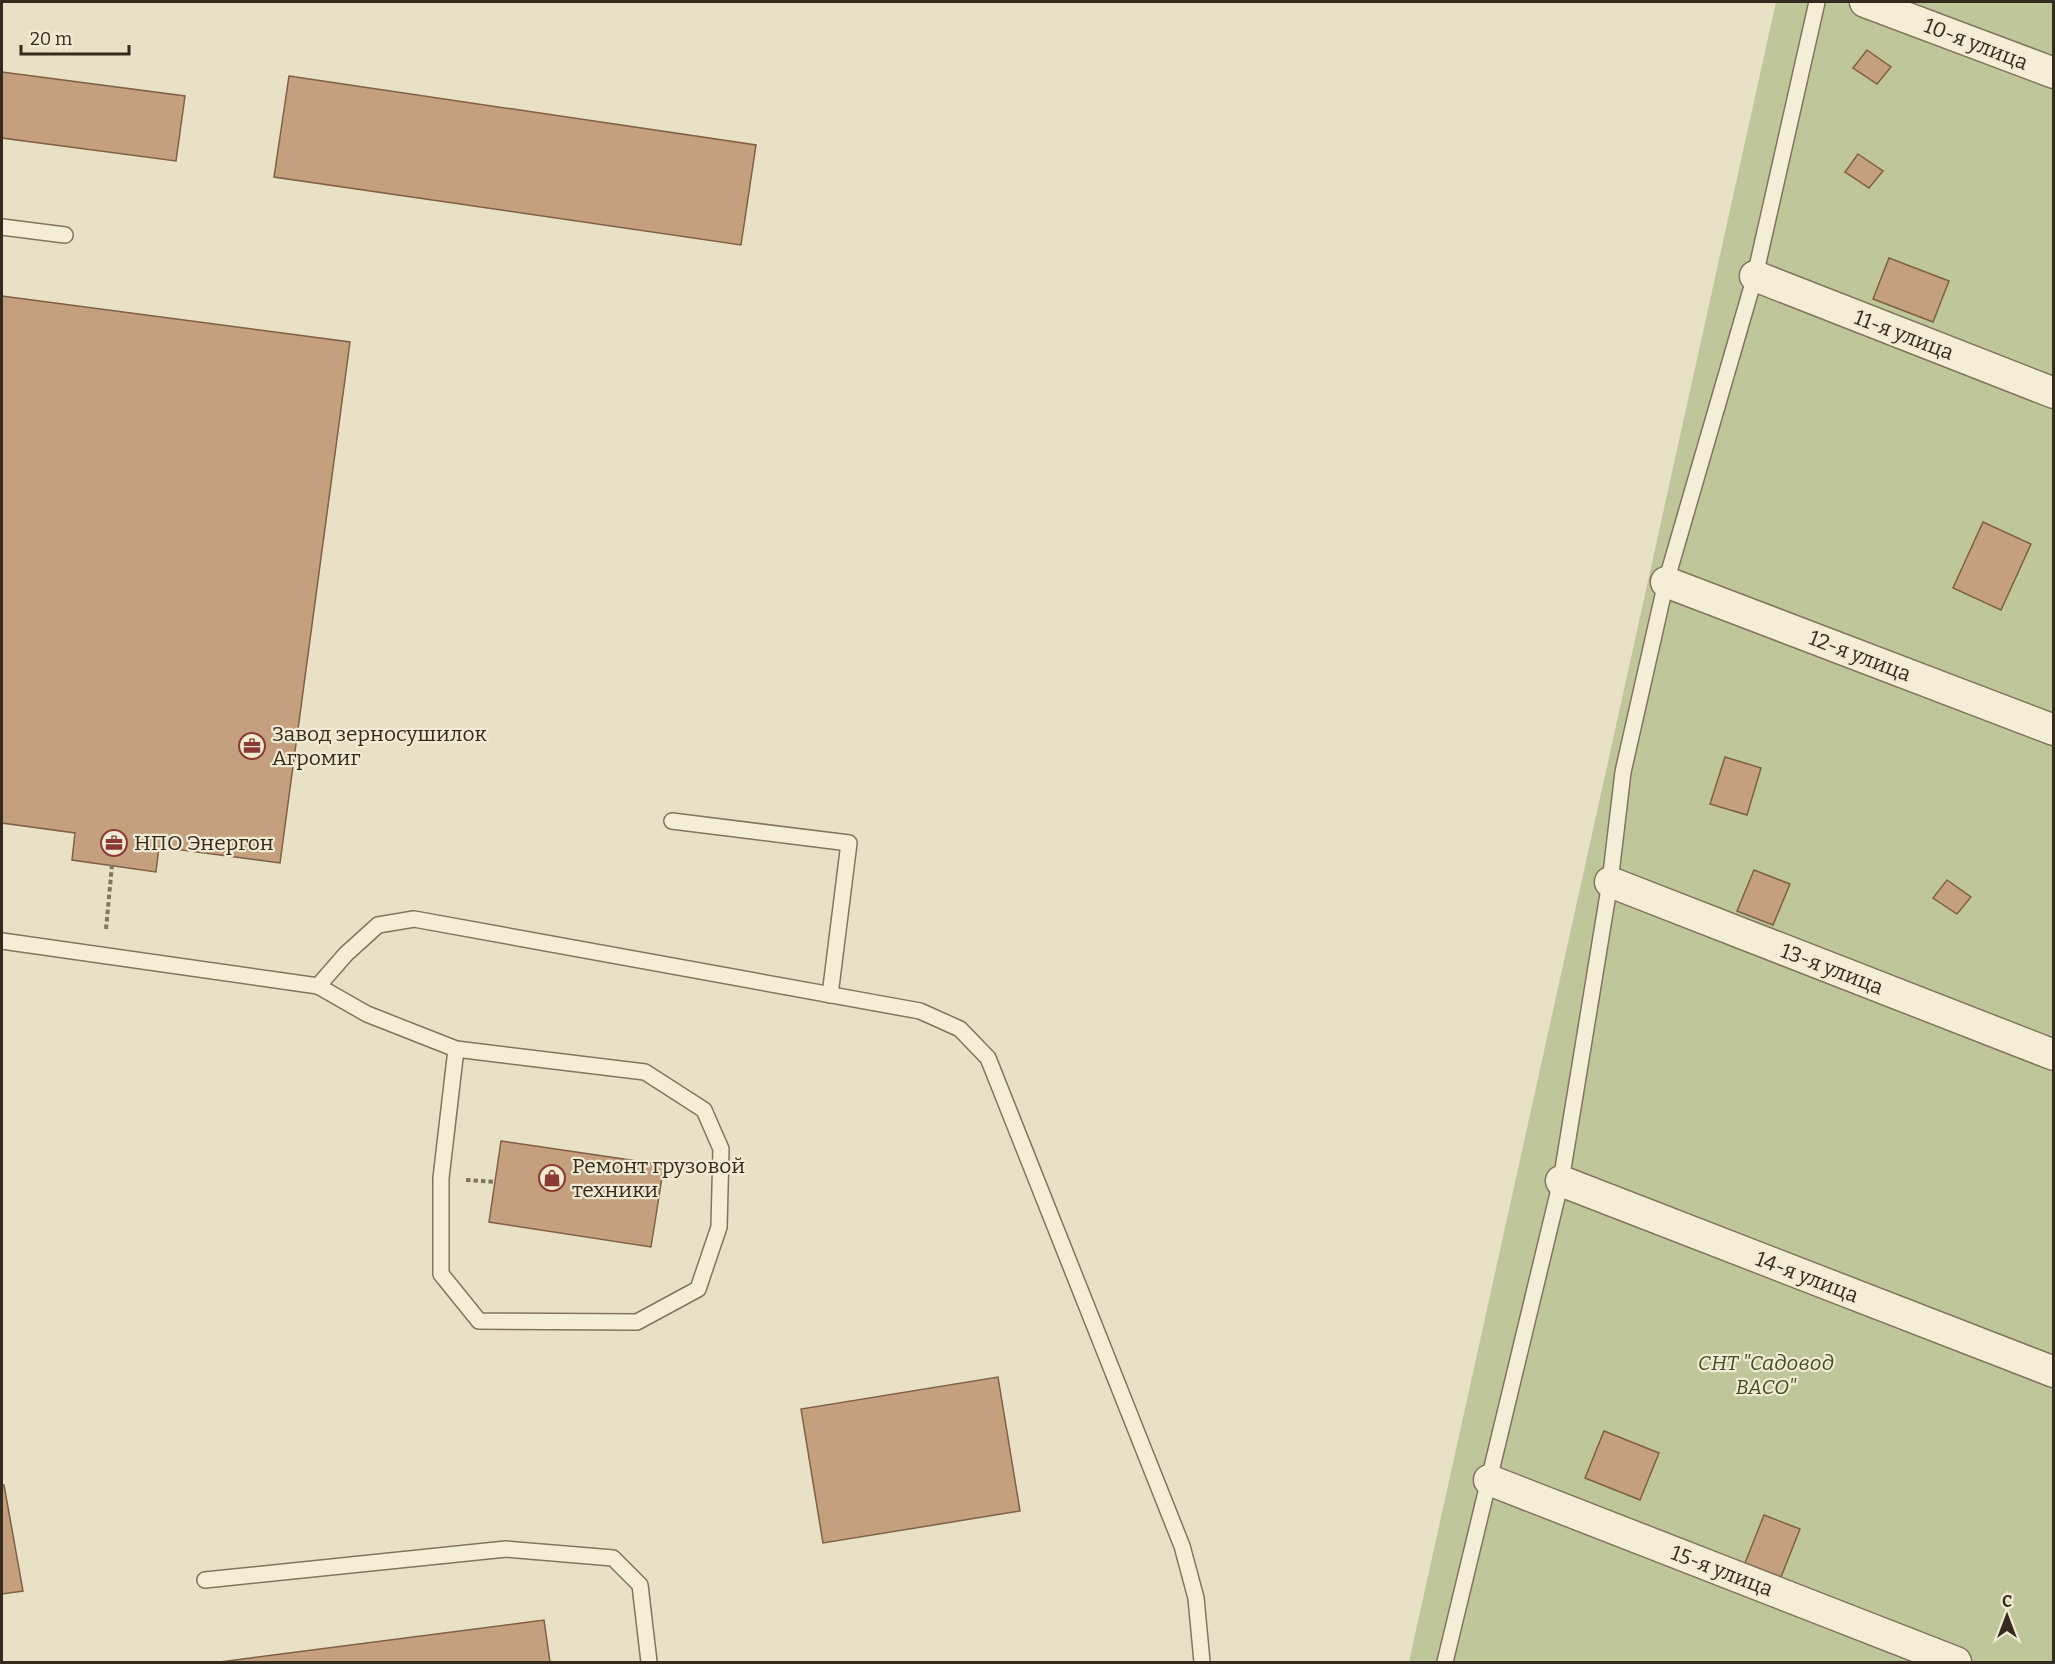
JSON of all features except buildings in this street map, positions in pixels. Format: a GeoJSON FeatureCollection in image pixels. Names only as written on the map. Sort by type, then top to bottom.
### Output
{"type":"FeatureCollection","features":[{"type":"Feature","properties":{"kind":"street","name":"10-я улица"},"geometry":{"type":"LineString","coordinates":[[1865,2],[2054,73]]}},
{"type":"Feature","properties":{"kind":"street","name":"11-я улица"},"geometry":{"type":"LineString","coordinates":[[1755,276],[2054,393]]}},
{"type":"Feature","properties":{"kind":"street","name":"12-я улица"},"geometry":{"type":"LineString","coordinates":[[1666,582],[2054,730]]}},
{"type":"Feature","properties":{"kind":"street","name":"13-я улица"},"geometry":{"type":"LineString","coordinates":[[1610,882],[2054,1055]]}},
{"type":"Feature","properties":{"kind":"street","name":"14-я улица"},"geometry":{"type":"LineString","coordinates":[[1561,1181],[2054,1372]]}},
{"type":"Feature","properties":{"kind":"street","name":"15-я улица"},"geometry":{"type":"LineString","coordinates":[[1489,1480],[1956,1662]]}},
{"type":"Feature","properties":{"kind":"lane"},"geometry":{"type":"LineString","coordinates":[[1445,1662],[1561,1181],[1610,882],[1623,772],[1666,582],[1755,276],[1817,2]]}},
{"type":"Feature","properties":{"kind":"lane"},"geometry":{"type":"LineString","coordinates":[[2,227],[65,235]]}},
{"type":"Feature","properties":{"kind":"lane"},"geometry":{"type":"LineString","coordinates":[[672,821],[849,843],[830,995]]}},
{"type":"Feature","properties":{"kind":"lane"},"geometry":{"type":"LineString","coordinates":[[318,986],[346,954],[378,925],[414,919],[920,1011],[960,1029],[988,1058],[1182,1546],[1196,1598],[1202,1662]]}},
{"type":"Feature","properties":{"kind":"lane"},"geometry":{"type":"LineString","coordinates":[[2,941],[318,986],[367,1014],[456,1049],[645,1072],[704,1110],[721,1149],[719,1227],[698,1289],[637,1322],[479,1322],[441,1274],[441,1178],[456,1049]]}},
{"type":"Feature","properties":{"kind":"lane"},"geometry":{"type":"LineString","coordinates":[[205,1580],[506,1550],[613,1558],[640,1584],[649,1662]]}},
{"type":"Feature","properties":{"kind":"path"},"geometry":{"type":"LineString","coordinates":[[103,956],[112,866]]}},
{"type":"Feature","properties":{"kind":"green space","name":"СНТ \"Садовод ВАСО\""},"geometry":{"type":"Polygon","coordinates":[[[1776,2],[2053,2],[2053,1662],[1409,1662],[1776,2]]]}},
{"type":"Feature","properties":{"kind":"place","name":"Завод зерносушилок Агромиг"},"geometry":{"type":"Point","coordinates":[252,746]}},
{"type":"Feature","properties":{"kind":"place","name":"НПО Энергон"},"geometry":{"type":"Point","coordinates":[114,843]}},
{"type":"Feature","properties":{"kind":"place","name":"Ремонт грузовой техники"},"geometry":{"type":"Point","coordinates":[552,1178]}}]}
